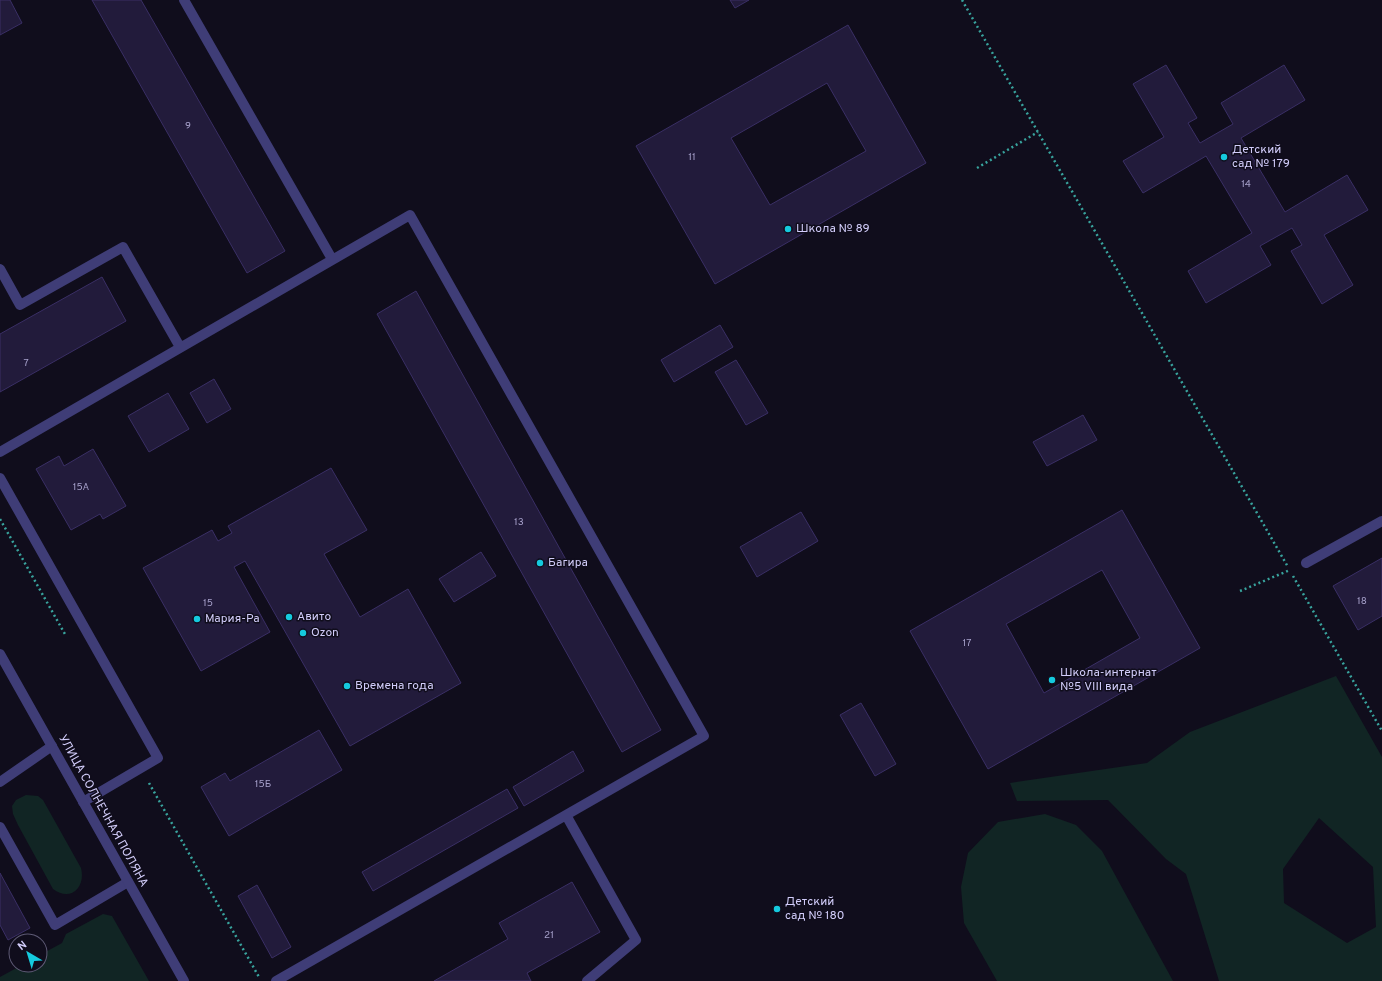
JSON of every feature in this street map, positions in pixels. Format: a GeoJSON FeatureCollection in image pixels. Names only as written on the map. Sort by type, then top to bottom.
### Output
{"type":"FeatureCollection","features":[{"type":"Feature","properties":{"kind":"street"},"geometry":{"type":"LineString","coordinates":[[184,0],[332,259]]}},
{"type":"Feature","properties":{"kind":"street"},"geometry":{"type":"LineString","coordinates":[[0,452],[410,215],[704,736],[276,981]]}},
{"type":"Feature","properties":{"kind":"street"},"geometry":{"type":"LineString","coordinates":[[0,269],[20,305],[123,247],[180,347]]}},
{"type":"Feature","properties":{"kind":"street"},"geometry":{"type":"LineString","coordinates":[[0,478],[158,758],[83,802]]}},
{"type":"Feature","properties":{"kind":"street"},"geometry":{"type":"LineString","coordinates":[[1306,563],[1382,521]]}},
{"type":"Feature","properties":{"kind":"street","name":"УЛИЦА СОЛНЕЧНАЯ ПОЛЯНА"},"geometry":{"type":"LineString","coordinates":[[0,654],[184,981]]}},
{"type":"Feature","properties":{"kind":"street"},"geometry":{"type":"LineString","coordinates":[[0,782],[52,746]]}},
{"type":"Feature","properties":{"kind":"street"},"geometry":{"type":"LineString","coordinates":[[566,815],[636,940],[587,981]]}},
{"type":"Feature","properties":{"kind":"street"},"geometry":{"type":"LineString","coordinates":[[0,827],[55,925],[128,882]]}},
{"type":"Feature","properties":{"kind":"path"},"geometry":{"type":"LineString","coordinates":[[962,0],[1382,731]]}},
{"type":"Feature","properties":{"kind":"path"},"geometry":{"type":"LineString","coordinates":[[977,168],[1038,132]]}},
{"type":"Feature","properties":{"kind":"path"},"geometry":{"type":"LineString","coordinates":[[1240,591],[1306,563]]}},
{"type":"Feature","properties":{"kind":"green space"},"geometry":{"type":"Polygon","coordinates":[[[1336,676],[1382,757],[1382,981],[1219,981],[1186,874],[1166,859],[1108,800],[1017,801],[1010,783],[1147,763],[1190,732],[1336,676]],[[1319,818],[1283,869],[1284,903],[1347,943],[1376,927],[1373,867],[1319,818]]]}},
{"type":"Feature","properties":{"kind":"green space"},"geometry":{"type":"Polygon","coordinates":[[[26,795],[38,796],[43,800],[81,868],[82,875],[79,887],[71,893],[59,893],[53,889],[18,825],[13,814],[12,806],[16,800],[26,795]]]}},
{"type":"Feature","properties":{"kind":"green space"},"geometry":{"type":"Polygon","coordinates":[[[1045,814],[1076,825],[1102,851],[1173,981],[997,981],[964,923],[961,887],[968,853],[998,822],[1045,814]]]}},
{"type":"Feature","properties":{"kind":"green space"},"geometry":{"type":"Polygon","coordinates":[[[103,914],[112,916],[149,981],[0,981],[0,977],[8,973],[48,973],[48,951],[62,943],[66,934],[103,914]]]}},
{"type":"Feature","properties":{"kind":"building"},"geometry":{"type":"Polygon","coordinates":[[[0,0],[10,0],[22,23],[0,35],[0,0]]]}},
{"type":"Feature","properties":{"kind":"building"},"geometry":{"type":"Polygon","coordinates":[[[92,0],[141,0],[285,251],[247,273],[92,0]]]}},
{"type":"Feature","properties":{"kind":"building"},"geometry":{"type":"Polygon","coordinates":[[[730,0],[749,0],[735,8],[730,0]]]}},
{"type":"Feature","properties":{"kind":"building"},"geometry":{"type":"Polygon","coordinates":[[[848,25],[926,163],[715,284],[636,146],[848,25]],[[827,83],[731,138],[770,205],[866,151],[827,83]]]}},
{"type":"Feature","properties":{"kind":"building"},"geometry":{"type":"Polygon","coordinates":[[[1166,65],[1197,118],[1188,123],[1200,143],[1233,124],[1221,103],[1284,65],[1305,100],[1241,138],[1285,212],[1347,175],[1368,210],[1324,235],[1353,285],[1322,304],[1291,251],[1302,245],[1292,228],[1260,246],[1271,265],[1206,303],[1188,271],[1252,233],[1206,156],[1143,193],[1123,161],[1164,137],[1133,84],[1166,65]]]}},
{"type":"Feature","properties":{"kind":"building"},"geometry":{"type":"Polygon","coordinates":[[[102,277],[126,321],[0,392],[0,334],[102,277]]]}},
{"type":"Feature","properties":{"kind":"building"},"geometry":{"type":"Polygon","coordinates":[[[416,291],[661,730],[622,752],[377,314],[416,291]]]}},
{"type":"Feature","properties":{"kind":"building"},"geometry":{"type":"Polygon","coordinates":[[[720,325],[733,347],[674,382],[661,360],[720,325]]]}},
{"type":"Feature","properties":{"kind":"building"},"geometry":{"type":"Polygon","coordinates":[[[736,360],[768,413],[746,425],[715,372],[736,360]]]}},
{"type":"Feature","properties":{"kind":"building"},"geometry":{"type":"Polygon","coordinates":[[[214,379],[231,409],[207,423],[190,393],[214,379]]]}},
{"type":"Feature","properties":{"kind":"building"},"geometry":{"type":"Polygon","coordinates":[[[168,393],[189,429],[149,452],[128,416],[168,393]]]}},
{"type":"Feature","properties":{"kind":"building"},"geometry":{"type":"Polygon","coordinates":[[[1083,415],[1097,440],[1047,466],[1033,442],[1083,415]]]}},
{"type":"Feature","properties":{"kind":"building"},"geometry":{"type":"Polygon","coordinates":[[[93,449],[126,506],[103,519],[100,514],[71,530],[36,469],[59,456],[64,466],[93,449]]]}},
{"type":"Feature","properties":{"kind":"building"},"geometry":{"type":"Polygon","coordinates":[[[331,468],[367,530],[324,554],[360,617],[408,589],[461,683],[350,746],[245,561],[234,567],[270,632],[201,671],[143,568],[212,530],[218,541],[232,533],[228,526],[331,468]]]}},
{"type":"Feature","properties":{"kind":"building"},"geometry":{"type":"Polygon","coordinates":[[[1122,510],[1200,648],[988,769],[910,631],[1122,510]],[[1102,570],[1006,624],[1044,693],[1140,638],[1102,570]]]}},
{"type":"Feature","properties":{"kind":"building"},"geometry":{"type":"Polygon","coordinates":[[[801,512],[818,541],[757,577],[740,547],[801,512]]]}},
{"type":"Feature","properties":{"kind":"building"},"geometry":{"type":"Polygon","coordinates":[[[481,552],[496,576],[454,602],[439,579],[481,552]]]}},
{"type":"Feature","properties":{"kind":"building"},"geometry":{"type":"Polygon","coordinates":[[[1382,558],[1382,616],[1358,630],[1333,586],[1382,558]]]}},
{"type":"Feature","properties":{"kind":"building"},"geometry":{"type":"Polygon","coordinates":[[[861,703],[896,764],[875,776],[840,715],[861,703]]]}},
{"type":"Feature","properties":{"kind":"building"},"geometry":{"type":"Polygon","coordinates":[[[319,730],[342,770],[229,836],[201,787],[225,773],[230,781],[319,730]]]}},
{"type":"Feature","properties":{"kind":"building"},"geometry":{"type":"Polygon","coordinates":[[[573,751],[584,771],[524,806],[513,787],[573,751]]]}},
{"type":"Feature","properties":{"kind":"building"},"geometry":{"type":"Polygon","coordinates":[[[507,789],[518,808],[373,891],[362,872],[507,789]]]}},
{"type":"Feature","properties":{"kind":"building"},"geometry":{"type":"Polygon","coordinates":[[[0,873],[30,928],[21,933],[8,933],[8,940],[0,925],[0,873]]]}},
{"type":"Feature","properties":{"kind":"building"},"geometry":{"type":"Polygon","coordinates":[[[572,882],[600,932],[527,973],[531,981],[434,981],[508,939],[499,923],[572,882]]]}},
{"type":"Feature","properties":{"kind":"building"},"geometry":{"type":"Polygon","coordinates":[[[257,885],[291,947],[272,958],[238,896],[257,885]]]}},
{"type":"Feature","properties":{"kind":"place","name":"Детский сад № 179"},"geometry":{"type":"Point","coordinates":[1224,157]}},
{"type":"Feature","properties":{"kind":"place","name":"Школа № 89"},"geometry":{"type":"Point","coordinates":[788,229]}},
{"type":"Feature","properties":{"kind":"place","name":"Багира"},"geometry":{"type":"Point","coordinates":[540,563]}},
{"type":"Feature","properties":{"kind":"place","name":"Авито"},"geometry":{"type":"Point","coordinates":[289,617]}},
{"type":"Feature","properties":{"kind":"place","name":"Мария-Ра"},"geometry":{"type":"Point","coordinates":[197,619]}},
{"type":"Feature","properties":{"kind":"place","name":"Ozon"},"geometry":{"type":"Point","coordinates":[303,633]}},
{"type":"Feature","properties":{"kind":"place","name":"Школа-интернат №5 VIII вида"},"geometry":{"type":"Point","coordinates":[1052,680]}},
{"type":"Feature","properties":{"kind":"place","name":"Времена года"},"geometry":{"type":"Point","coordinates":[347,686]}},
{"type":"Feature","properties":{"kind":"place","name":"Детский сад № 180"},"geometry":{"type":"Point","coordinates":[777,909]}}]}
